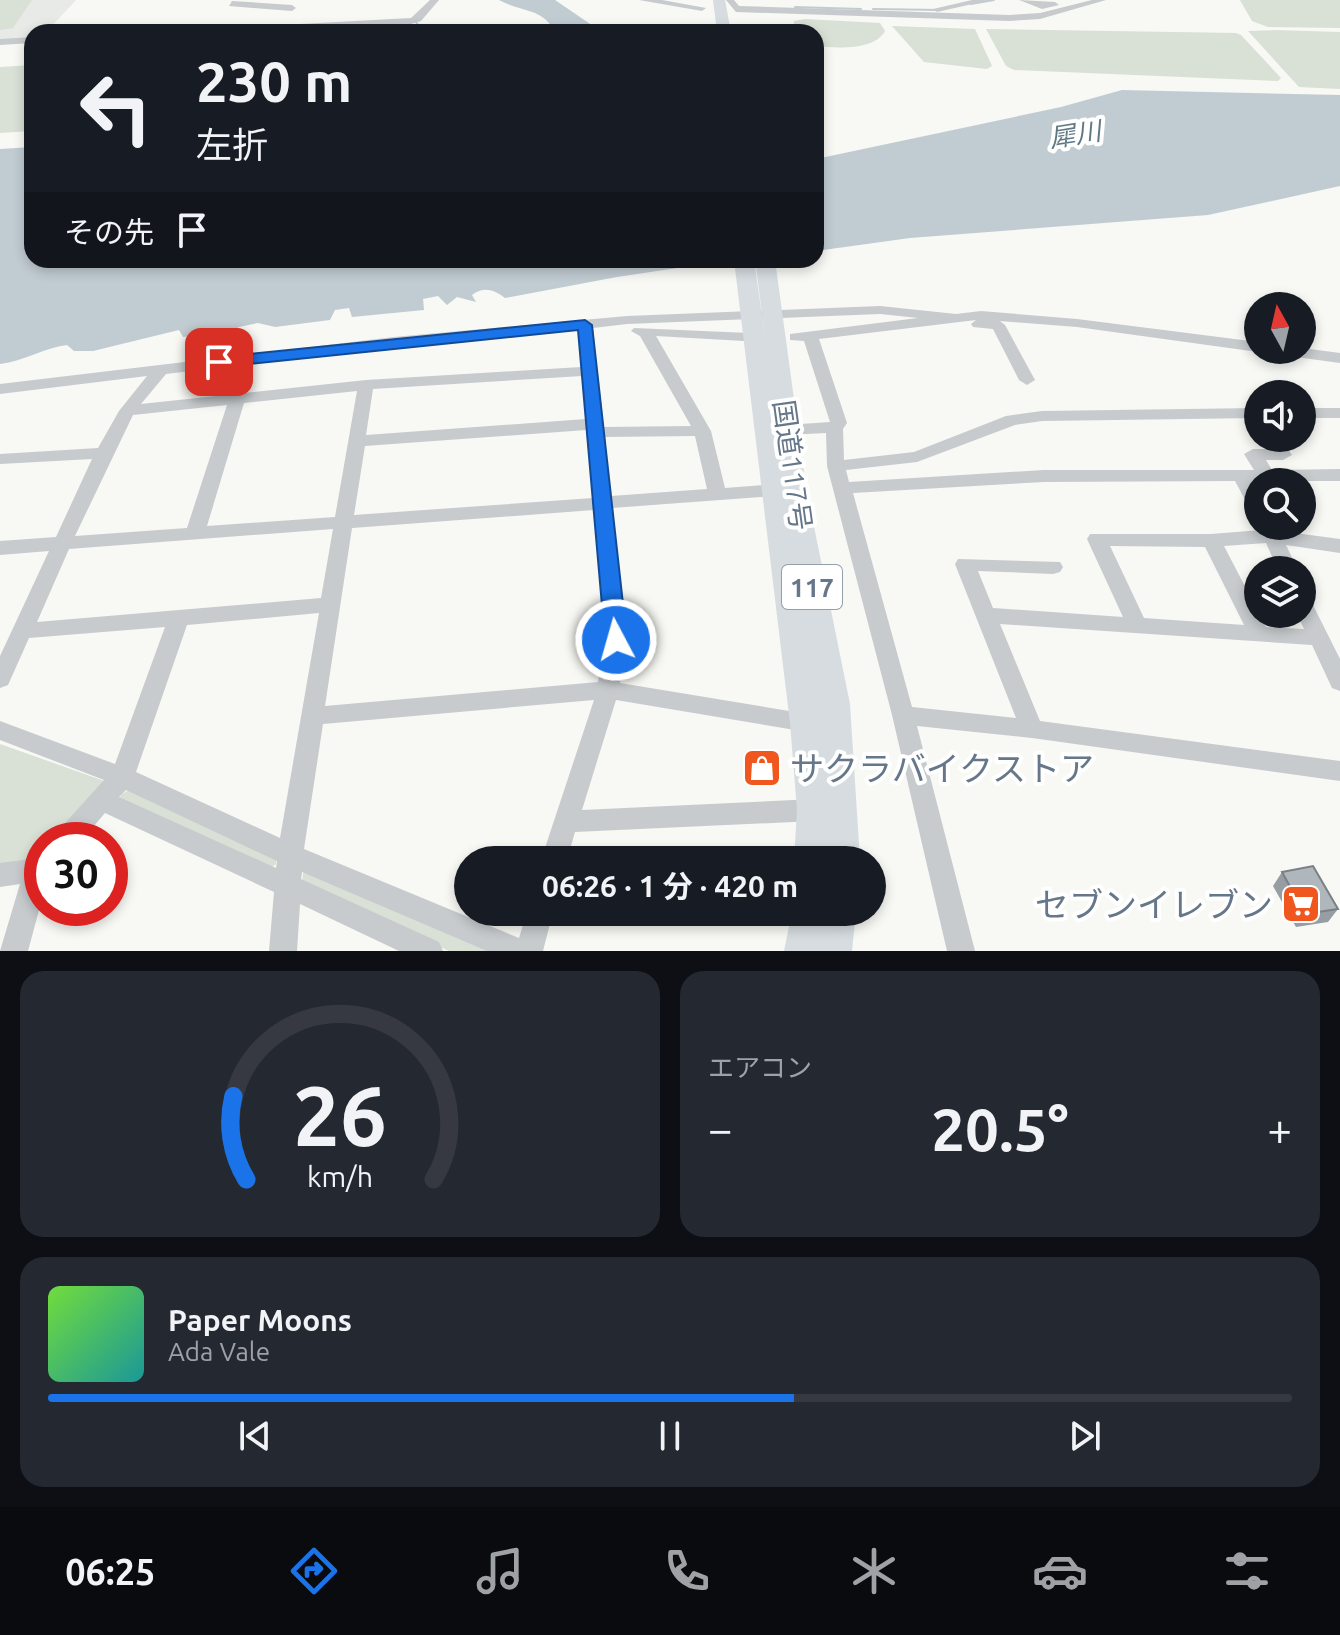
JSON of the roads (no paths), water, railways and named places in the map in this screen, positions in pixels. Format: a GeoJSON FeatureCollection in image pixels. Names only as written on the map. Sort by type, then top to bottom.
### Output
{"type":"FeatureCollection","features":[{"type":"Feature","properties":{"kind":"highway"},"geometry":{"type":"LineString","coordinates":[[714,5],[721,24]]}},
{"type":"Feature","properties":{"kind":"highway","name":"国道117号"},"geometry":{"type":"LineString","coordinates":[[746,268],[786,430],[793,487],[834,704],[840,846]]}},
{"type":"Feature","properties":{"kind":"highway","name":"国道117号"},"geometry":{"type":"LineString","coordinates":[[764,268],[759,315],[775,490],[807,723],[815,810],[814,846]]}},
{"type":"Feature","properties":{"kind":"highway"},"geometry":{"type":"LineString","coordinates":[[804,951],[808,926]]}},
{"type":"Feature","properties":{"kind":"highway"},"geometry":{"type":"LineString","coordinates":[[832,951],[835,926]]}},
{"type":"Feature","properties":{"kind":"street"},"geometry":{"type":"LineString","coordinates":[[292,8],[267,3],[231,2],[223,23],[411,21],[418,19],[435,0]]}},
{"type":"Feature","properties":{"kind":"street"},"geometry":{"type":"LineString","coordinates":[[643,0],[736,9],[1025,18],[1100,0]]}},
{"type":"Feature","properties":{"kind":"street"},"geometry":{"type":"LineString","coordinates":[[862,0],[871,10]]}},
{"type":"Feature","properties":{"kind":"street"},"geometry":{"type":"LineString","coordinates":[[815,12],[921,11],[986,0]]}},
{"type":"Feature","properties":{"kind":"street"},"geometry":{"type":"LineString","coordinates":[[1023,0],[1042,6],[1100,0]]}},
{"type":"Feature","properties":{"kind":"street"},"geometry":{"type":"LineString","coordinates":[[0,42],[24,40]]}},
{"type":"Feature","properties":{"kind":"street"},"geometry":{"type":"LineString","coordinates":[[0,389],[394,342],[684,316],[880,310],[951,317]]}},
{"type":"Feature","properties":{"kind":"street"},"geometry":{"type":"LineString","coordinates":[[585,325],[646,332],[759,315]]}},
{"type":"Feature","properties":{"kind":"street"},"geometry":{"type":"LineString","coordinates":[[786,430],[834,428],[839,423],[802,336],[872,331],[951,317],[995,316],[1077,323],[1244,345]]}},
{"type":"Feature","properties":{"kind":"street"},"geometry":{"type":"LineString","coordinates":[[923,321],[998,325],[1027,380]]}},
{"type":"Feature","properties":{"kind":"street"},"geometry":{"type":"LineString","coordinates":[[558,846],[608,690],[616,640],[587,371],[585,325]]}},
{"type":"Feature","properties":{"kind":"street"},"geometry":{"type":"LineString","coordinates":[[646,332],[702,431],[717,493]]}},
{"type":"Feature","properties":{"kind":"street"},"geometry":{"type":"LineString","coordinates":[[1316,355],[1340,358]]}},
{"type":"Feature","properties":{"kind":"street"},"geometry":{"type":"LineString","coordinates":[[0,679],[104,453],[127,411],[162,369]]}},
{"type":"Feature","properties":{"kind":"street"},"geometry":{"type":"LineString","coordinates":[[127,411],[366,385],[587,371]]}},
{"type":"Feature","properties":{"kind":"street"},"geometry":{"type":"LineString","coordinates":[[283,951],[290,855],[366,385]]}},
{"type":"Feature","properties":{"kind":"street"},"geometry":{"type":"LineString","coordinates":[[195,533],[237,400]]}},
{"type":"Feature","properties":{"kind":"street"},"geometry":{"type":"LineString","coordinates":[[1316,413],[1340,413]]}},
{"type":"Feature","properties":{"kind":"street"},"geometry":{"type":"LineString","coordinates":[[836,466],[917,457],[1012,420],[1042,416],[1244,415]]}},
{"type":"Feature","properties":{"kind":"street"},"geometry":{"type":"LineString","coordinates":[[358,441],[593,428],[702,431]]}},
{"type":"Feature","properties":{"kind":"street"},"geometry":{"type":"LineString","coordinates":[[834,428],[836,466],[903,715],[961,951]]}},
{"type":"Feature","properties":{"kind":"street"},"geometry":{"type":"LineString","coordinates":[[1262,468],[1253,454],[1283,455],[1281,452]]}},
{"type":"Feature","properties":{"kind":"street"},"geometry":{"type":"LineString","coordinates":[[0,459],[104,453]]}},
{"type":"Feature","properties":{"kind":"street"},"geometry":{"type":"LineString","coordinates":[[844,488],[1044,476],[1241,475],[1244,481]]}},
{"type":"Feature","properties":{"kind":"street"},"geometry":{"type":"LineString","coordinates":[[1316,475],[1340,475]]}},
{"type":"Feature","properties":{"kind":"street"},"geometry":{"type":"LineString","coordinates":[[0,548],[775,490]]}},
{"type":"Feature","properties":{"kind":"street"},"geometry":{"type":"LineString","coordinates":[[1137,625],[1097,539],[1211,541],[1244,535]]}},
{"type":"Feature","properties":{"kind":"street"},"geometry":{"type":"LineString","coordinates":[[1312,540],[1340,546]]}},
{"type":"Feature","properties":{"kind":"street"},"geometry":{"type":"LineString","coordinates":[[1211,541],[1258,632]]}},
{"type":"Feature","properties":{"kind":"street"},"geometry":{"type":"LineString","coordinates":[[1032,729],[965,564],[1053,567]]}},
{"type":"Feature","properties":{"kind":"street"},"geometry":{"type":"LineString","coordinates":[[22,631],[331,605]]}},
{"type":"Feature","properties":{"kind":"street"},"geometry":{"type":"LineString","coordinates":[[986,615],[1318,638]]}},
{"type":"Feature","properties":{"kind":"street"},"geometry":{"type":"LineString","coordinates":[[83,822],[122,777],[179,617]]}},
{"type":"Feature","properties":{"kind":"street"},"geometry":{"type":"LineString","coordinates":[[1314,628],[1340,682]]}},
{"type":"Feature","properties":{"kind":"street"},"geometry":{"type":"LineString","coordinates":[[313,716],[608,690],[807,723]]}},
{"type":"Feature","properties":{"kind":"street"},"geometry":{"type":"LineString","coordinates":[[903,715],[1032,729],[1340,771]]}},
{"type":"Feature","properties":{"kind":"street"},"geometry":{"type":"LineString","coordinates":[[0,730],[122,777],[290,855],[519,951]]}},
{"type":"Feature","properties":{"kind":"street"},"geometry":{"type":"LineString","coordinates":[[103,801],[429,951]]}},
{"type":"Feature","properties":{"kind":"street"},"geometry":{"type":"LineString","coordinates":[[564,822],[815,810]]}},
{"type":"Feature","properties":{"kind":"street"},"geometry":{"type":"LineString","coordinates":[[0,875],[24,870]]}},
{"type":"Feature","properties":{"kind":"street"},"geometry":{"type":"LineString","coordinates":[[14,951],[24,919]]}},
{"type":"Feature","properties":{"kind":"street"},"geometry":{"type":"LineString","coordinates":[[529,951],[536,926]]}},
{"type":"Feature","properties":{"kind":"water"},"geometry":{"type":"Polygon","coordinates":[[[499,0],[555,0],[590,24],[550,24],[538,14],[499,0]]]}},
{"type":"Feature","properties":{"kind":"water","name":"犀川"},"geometry":{"type":"Polygon","coordinates":[[[1122,90],[1340,95],[1340,186],[1208,215],[910,238],[824,250],[824,157],[1061,107],[1122,90]]]}},
{"type":"Feature","properties":{"kind":"water"},"geometry":{"type":"Polygon","coordinates":[[[24,148],[24,268],[677,268],[505,298],[485,290],[472,295],[476,302],[457,297],[447,305],[438,296],[423,299],[424,310],[352,317],[349,308],[335,310],[330,320],[275,327],[258,323],[239,327],[232,332],[183,337],[179,330],[93,351],[74,351],[67,345],[0,364],[0,149],[24,148]]]}},
{"type":"Feature","properties":{"kind":"waterway"},"geometry":{"type":"LineString","coordinates":[[971,4],[994,0]]}},
{"type":"Feature","properties":{"kind":"waterway"},"geometry":{"type":"LineString","coordinates":[[795,7],[861,9]]}},
{"type":"Feature","properties":{"kind":"waterway"},"geometry":{"type":"LineString","coordinates":[[873,9],[939,10]]}},
{"type":"Feature","properties":{"kind":"place","name":"サクラバイクストア"},"geometry":{"type":"Point","coordinates":[762,768]}},
{"type":"Feature","properties":{"kind":"place","name":"セブンイレブン"},"geometry":{"type":"Point","coordinates":[1301,904]}}]}
